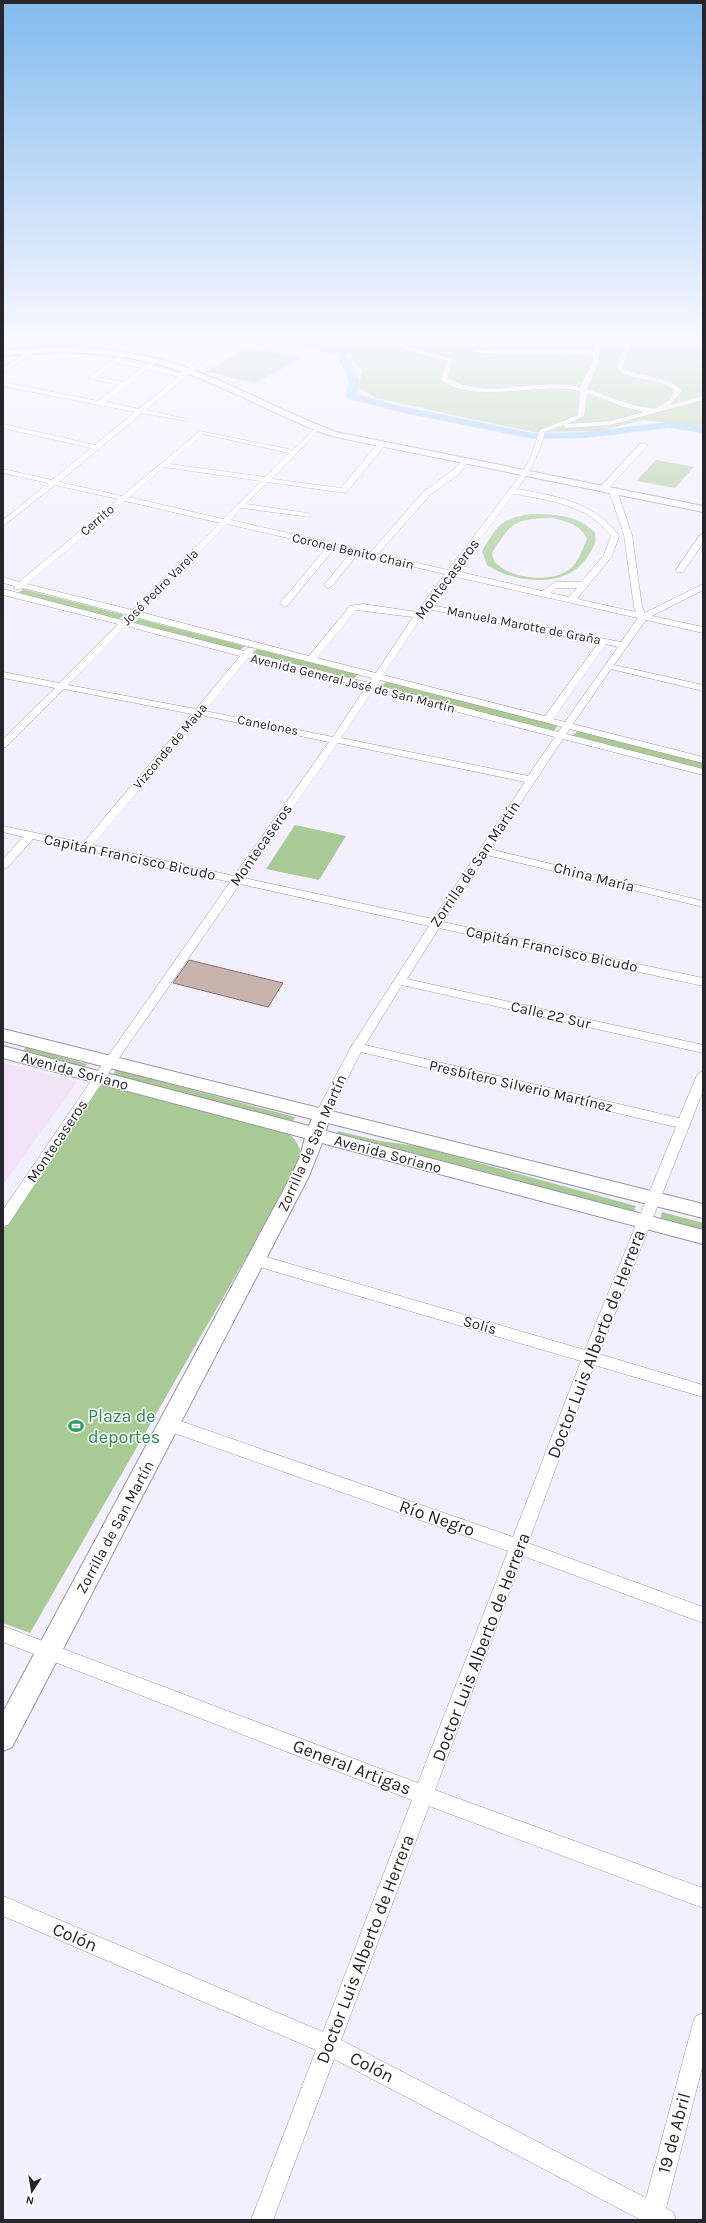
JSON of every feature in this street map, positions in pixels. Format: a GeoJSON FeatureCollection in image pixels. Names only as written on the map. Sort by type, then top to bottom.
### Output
{"type":"FeatureCollection","features":[{"type":"Feature","properties":{"kind":"street"},"geometry":{"type":"LineString","coordinates":[[73,442],[96,447]]}},
{"type":"Feature","properties":{"kind":"street"},"geometry":{"type":"LineString","coordinates":[[3,524],[103,442]]}},
{"type":"Feature","properties":{"kind":"street","name":"Cerrito"},"geometry":{"type":"LineString","coordinates":[[7,593],[22,584],[190,442]]}},
{"type":"Feature","properties":{"kind":"street","name":"Cerrito"},"geometry":{"type":"LineString","coordinates":[[247,442],[294,452]]}},
{"type":"Feature","properties":{"kind":"street","name":"José Pedro Varela"},"geometry":{"type":"LineString","coordinates":[[3,745],[304,442]]}},
{"type":"Feature","properties":{"kind":"street"},"geometry":{"type":"LineString","coordinates":[[373,442],[703,509]]}},
{"type":"Feature","properties":{"kind":"street","name":"Montecaseros"},"geometry":{"type":"LineString","coordinates":[[3,1221],[99,1078],[336,739],[425,606],[452,573],[526,473],[535,456],[539,442]]}},
{"type":"Feature","properties":{"kind":"street"},"geometry":{"type":"LineString","coordinates":[[163,465],[343,490],[382,444]]}},
{"type":"Feature","properties":{"kind":"street"},"geometry":{"type":"LineString","coordinates":[[608,490],[644,446]]}},
{"type":"Feature","properties":{"kind":"street"},"geometry":{"type":"LineString","coordinates":[[373,555],[428,493],[455,473],[465,461]]}},
{"type":"Feature","properties":{"kind":"street","name":"Coronel Benito Chain"},"geometry":{"type":"LineString","coordinates":[[3,471],[703,630]]}},
{"type":"Feature","properties":{"kind":"street"},"geometry":{"type":"LineString","coordinates":[[608,490],[624,520],[638,607],[643,617]]}},
{"type":"Feature","properties":{"kind":"street"},"geometry":{"type":"LineString","coordinates":[[513,491],[566,502],[595,515],[609,525],[615,536],[608,556],[586,585],[571,600]]}},
{"type":"Feature","properties":{"kind":"street"},"geometry":{"type":"LineString","coordinates":[[241,506],[307,515]]}},
{"type":"Feature","properties":{"kind":"street"},"geometry":{"type":"LineString","coordinates":[[3,515],[11,517]]}},
{"type":"Feature","properties":{"kind":"street"},"geometry":{"type":"LineString","coordinates":[[680,570],[700,545],[703,537]]}},
{"type":"Feature","properties":{"kind":"street"},"geometry":{"type":"LineString","coordinates":[[284,604],[332,546]]}},
{"type":"Feature","properties":{"kind":"street"},"geometry":{"type":"LineString","coordinates":[[328,585],[356,551]]}},
{"type":"Feature","properties":{"kind":"street","name":"Avenida General José de San Martín"},"geometry":{"type":"LineString","coordinates":[[3,580],[703,760]]}},
{"type":"Feature","properties":{"kind":"street"},"geometry":{"type":"LineString","coordinates":[[543,594],[554,585],[586,585]]}},
{"type":"Feature","properties":{"kind":"street","name":"Zorrilla de San Martín"},"geometry":{"type":"LineString","coordinates":[[3,1738],[300,1176],[309,1157],[318,1125],[357,1047],[436,923],[567,725],[643,617],[703,587]]}},
{"type":"Feature","properties":{"kind":"street","name":"Avenida General José de San Martín"},"geometry":{"type":"LineString","coordinates":[[7,593],[370,688],[703,772]]}},
{"type":"Feature","properties":{"kind":"street","name":"Manuela Marotte de Graña"},"geometry":{"type":"LineString","coordinates":[[425,606],[622,645]]}},
{"type":"Feature","properties":{"kind":"street"},"geometry":{"type":"LineString","coordinates":[[311,659],[353,608],[363,607],[419,615]]}},
{"type":"Feature","properties":{"kind":"street"},"geometry":{"type":"LineString","coordinates":[[547,720],[604,641]]}},
{"type":"Feature","properties":{"kind":"street","name":"Vizconde de Maua"},"geometry":{"type":"LineString","coordinates":[[86,846],[254,644]]}},
{"type":"Feature","properties":{"kind":"street","name":"Manuela Marotte de Graña"},"geometry":{"type":"LineString","coordinates":[[609,666],[703,688]]}},
{"type":"Feature","properties":{"kind":"street","name":"Canelones"},"geometry":{"type":"LineString","coordinates":[[3,675],[336,739],[531,780]]}},
{"type":"Feature","properties":{"kind":"street","name":"Capitán Francisco Bicudo"},"geometry":{"type":"LineString","coordinates":[[3,830],[86,846],[703,982]]}},
{"type":"Feature","properties":{"kind":"street"},"geometry":{"type":"LineString","coordinates":[[3,866],[30,835]]}},
{"type":"Feature","properties":{"kind":"street","name":"China María"},"geometry":{"type":"LineString","coordinates":[[484,851],[703,904]]}},
{"type":"Feature","properties":{"kind":"street","name":"Calle 22 Sur"},"geometry":{"type":"LineString","coordinates":[[400,981],[703,1049]]}},
{"type":"Feature","properties":{"kind":"street","name":"Avenida Soriano"},"geometry":{"type":"LineString","coordinates":[[3,1035],[110,1063],[644,1222],[703,1237]]}},
{"type":"Feature","properties":{"kind":"street"},"geometry":{"type":"LineString","coordinates":[[10,1054],[28,1042]]}},
{"type":"Feature","properties":{"kind":"street","name":"Presbítero Silverio Martínez"},"geometry":{"type":"LineString","coordinates":[[357,1047],[684,1124]]}},
{"type":"Feature","properties":{"kind":"street","name":"Avenida Soriano"},"geometry":{"type":"LineString","coordinates":[[10,1054],[99,1078],[653,1198],[703,1211]]}},
{"type":"Feature","properties":{"kind":"street","name":"Doctor Luis Alberto de Herrera"},"geometry":{"type":"LineString","coordinates":[[262,2220],[327,2044],[519,1547],[590,1356],[702,1080]]}},
{"type":"Feature","properties":{"kind":"street","name":"Solís"},"geometry":{"type":"LineString","coordinates":[[256,1260],[590,1356],[703,1391]]}},
{"type":"Feature","properties":{"kind":"street","name":"Río Negro"},"geometry":{"type":"LineString","coordinates":[[169,1424],[519,1547],[703,1615]]}},
{"type":"Feature","properties":{"kind":"street","name":"General Artigas"},"geometry":{"type":"LineString","coordinates":[[3,1634],[424,1795],[703,1898]]}},
{"type":"Feature","properties":{"kind":"street","name":"Colón"},"geometry":{"type":"LineString","coordinates":[[3,1906],[327,2044],[657,2218]]}},
{"type":"Feature","properties":{"kind":"street","name":"19 de Abril"},"geometry":{"type":"LineString","coordinates":[[657,2218],[703,2023]]}},
{"type":"Feature","properties":{"kind":"shaded area"},"geometry":{"type":"Polygon","coordinates":[[[3,1063],[77,1082],[3,1185],[3,1063]]]}},
{"type":"Feature","properties":{"kind":"green space"},"geometry":{"type":"Polygon","coordinates":[[[656,460],[694,467],[675,488],[636,481],[656,460]]]}},
{"type":"Feature","properties":{"kind":"green space"},"geometry":{"type":"Polygon","coordinates":[[[532,514],[549,514],[582,522],[595,533],[594,545],[588,556],[579,567],[568,574],[555,578],[540,580],[526,579],[512,576],[487,565],[482,551],[496,529],[506,521],[532,514]],[[553,518],[530,519],[522,521],[510,528],[492,553],[494,561],[509,572],[530,577],[552,577],[562,574],[570,569],[578,559],[587,539],[578,527],[553,518]]]}},
{"type":"Feature","properties":{"kind":"green space"},"geometry":{"type":"Polygon","coordinates":[[[23,589],[124,615],[118,620],[17,594],[23,589]]]}},
{"type":"Feature","properties":{"kind":"green space"},"geometry":{"type":"Polygon","coordinates":[[[139,619],[245,646],[239,651],[132,624],[139,619]]]}},
{"type":"Feature","properties":{"kind":"green space"},"geometry":{"type":"Polygon","coordinates":[[[257,649],[358,674],[352,680],[251,655],[257,649]]]}},
{"type":"Feature","properties":{"kind":"green space"},"geometry":{"type":"Polygon","coordinates":[[[386,682],[558,725],[553,732],[380,688],[386,682]]]}},
{"type":"Feature","properties":{"kind":"green space"},"geometry":{"type":"Polygon","coordinates":[[[577,731],[703,763],[703,771],[572,737],[577,731]]]}},
{"type":"Feature","properties":{"kind":"green space"},"geometry":{"type":"Polygon","coordinates":[[[295,825],[346,836],[319,880],[266,869],[295,825]]]}},
{"type":"Feature","properties":{"kind":"green space"},"geometry":{"type":"Polygon","coordinates":[[[26,1047],[87,1064],[83,1069],[22,1052],[26,1047]]]}},
{"type":"Feature","properties":{"kind":"green space"},"geometry":{"type":"Polygon","coordinates":[[[116,1070],[295,1117],[291,1124],[111,1077],[116,1070]]]}},
{"type":"Feature","properties":{"kind":"green space","name":"Plaza de deportes"},"geometry":{"type":"Polygon","coordinates":[[[105,1085],[287,1132],[298,1145],[301,1162],[30,1633],[3,1623],[3,1229],[97,1087],[105,1085]]]}},
{"type":"Feature","properties":{"kind":"green space"},"geometry":{"type":"Polygon","coordinates":[[[338,1131],[380,1141],[417,1146],[636,1206],[633,1214],[337,1134],[338,1131]]]}},
{"type":"Feature","properties":{"kind":"green space"},"geometry":{"type":"Polygon","coordinates":[[[662,1212],[703,1223],[703,1232],[660,1221],[662,1212]]]}},
{"type":"Feature","properties":{"kind":"building"},"geometry":{"type":"Polygon","coordinates":[[[189,960],[283,983],[268,1007],[173,983],[189,960]]]}},
{"type":"Feature","properties":{"kind":"place","name":"Plaza de deportes"},"geometry":{"type":"Point","coordinates":[76,1426]}}]}
